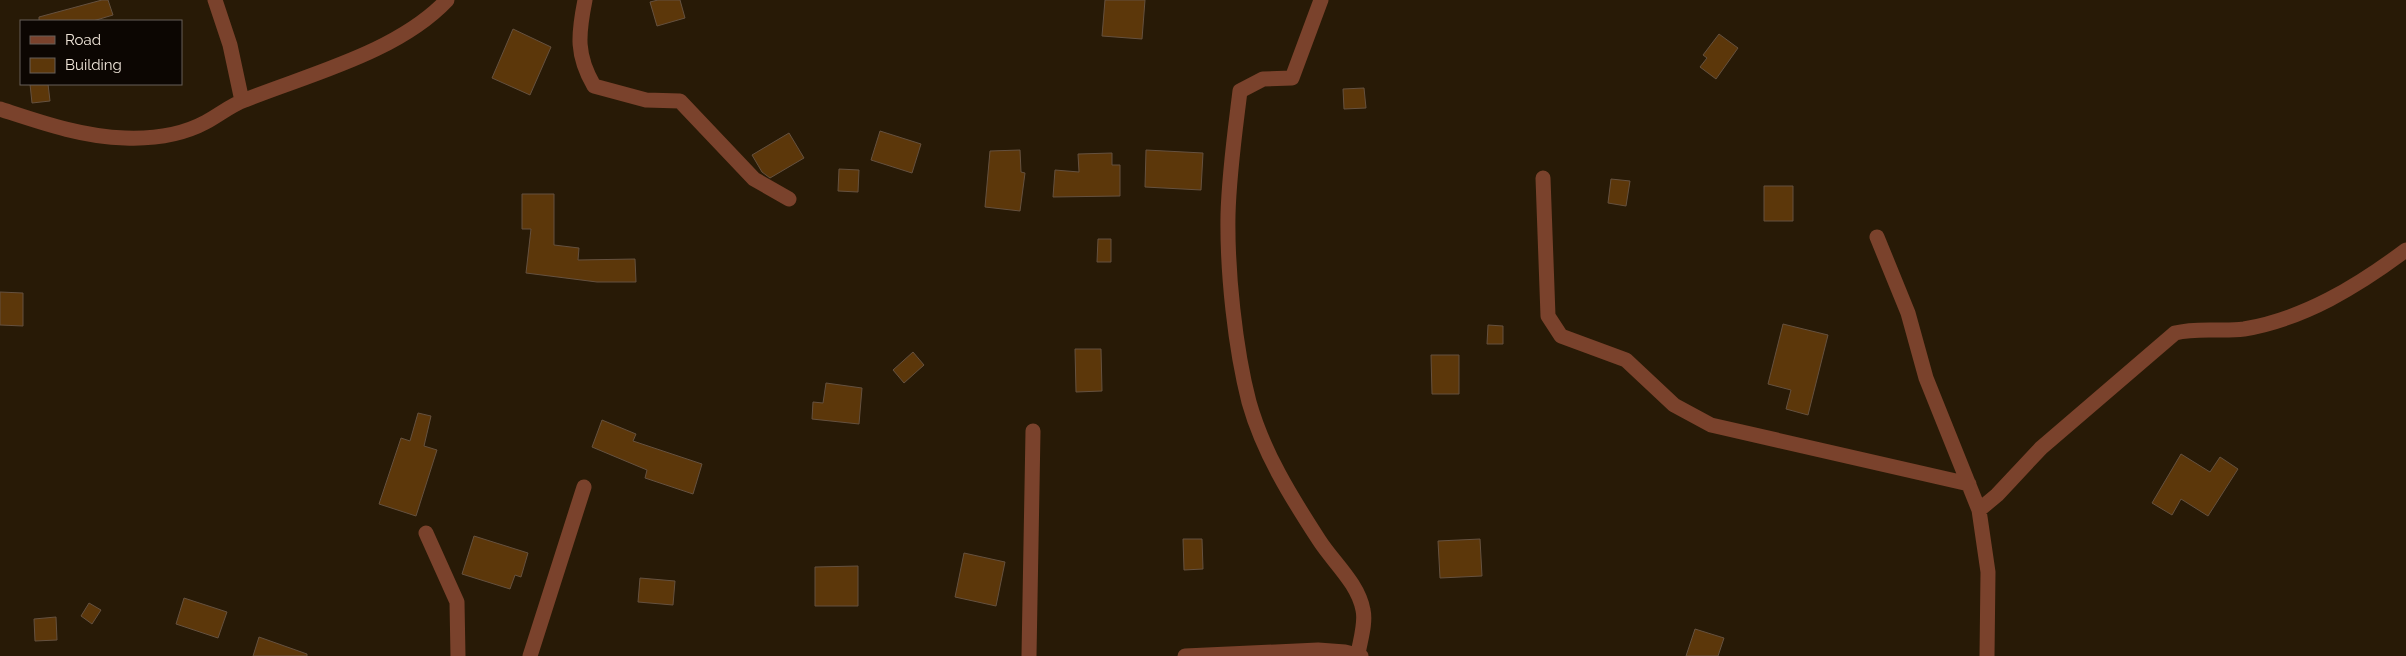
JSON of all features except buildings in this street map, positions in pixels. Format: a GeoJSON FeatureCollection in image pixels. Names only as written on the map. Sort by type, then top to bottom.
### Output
{"type":"FeatureCollection","features":[{"type":"Feature","properties":{"kind":"street"},"geometry":{"type":"LineString","coordinates":[[215,0],[230,45],[242,101]]}},
{"type":"Feature","properties":{"kind":"street"},"geometry":{"type":"LineString","coordinates":[[0,109],[66,130],[125,138],[169,136],[204,123],[242,101],[348,60],[400,37],[436,12],[447,0]]}},
{"type":"Feature","properties":{"kind":"street"},"geometry":{"type":"LineString","coordinates":[[585,0],[579,31],[583,67],[594,86],[646,100],[680,101],[754,179],[789,199]]}},
{"type":"Feature","properties":{"kind":"street"},"geometry":{"type":"LineString","coordinates":[[1185,656],[1318,650],[1360,655],[1364,610],[1358,593],[1320,542],[1292,497],[1266,449],[1250,402],[1240,360],[1229,254],[1228,213],[1240,90],[1263,79],[1292,78],[1320,0]]}},
{"type":"Feature","properties":{"kind":"street"},"geometry":{"type":"LineString","coordinates":[[1543,178],[1548,316],[1561,336],[1626,360],[1674,405],[1711,425],[1969,484]]}},
{"type":"Feature","properties":{"kind":"street"},"geometry":{"type":"LineString","coordinates":[[1877,236],[1908,313],[1926,378],[1979,510],[1988,572],[1986,656]]}},
{"type":"Feature","properties":{"kind":"street"},"geometry":{"type":"LineString","coordinates":[[1979,510],[1997,495],[2041,448],[2175,333],[2193,329],[2243,329],[2283,320],[2322,303],[2364,279],[2406,250]]}},
{"type":"Feature","properties":{"kind":"street"},"geometry":{"type":"LineString","coordinates":[[1029,656],[1033,431]]}},
{"type":"Feature","properties":{"kind":"street"},"geometry":{"type":"LineString","coordinates":[[530,656],[584,487]]}},
{"type":"Feature","properties":{"kind":"street"},"geometry":{"type":"LineString","coordinates":[[426,533],[457,602],[458,656]]}}]}
